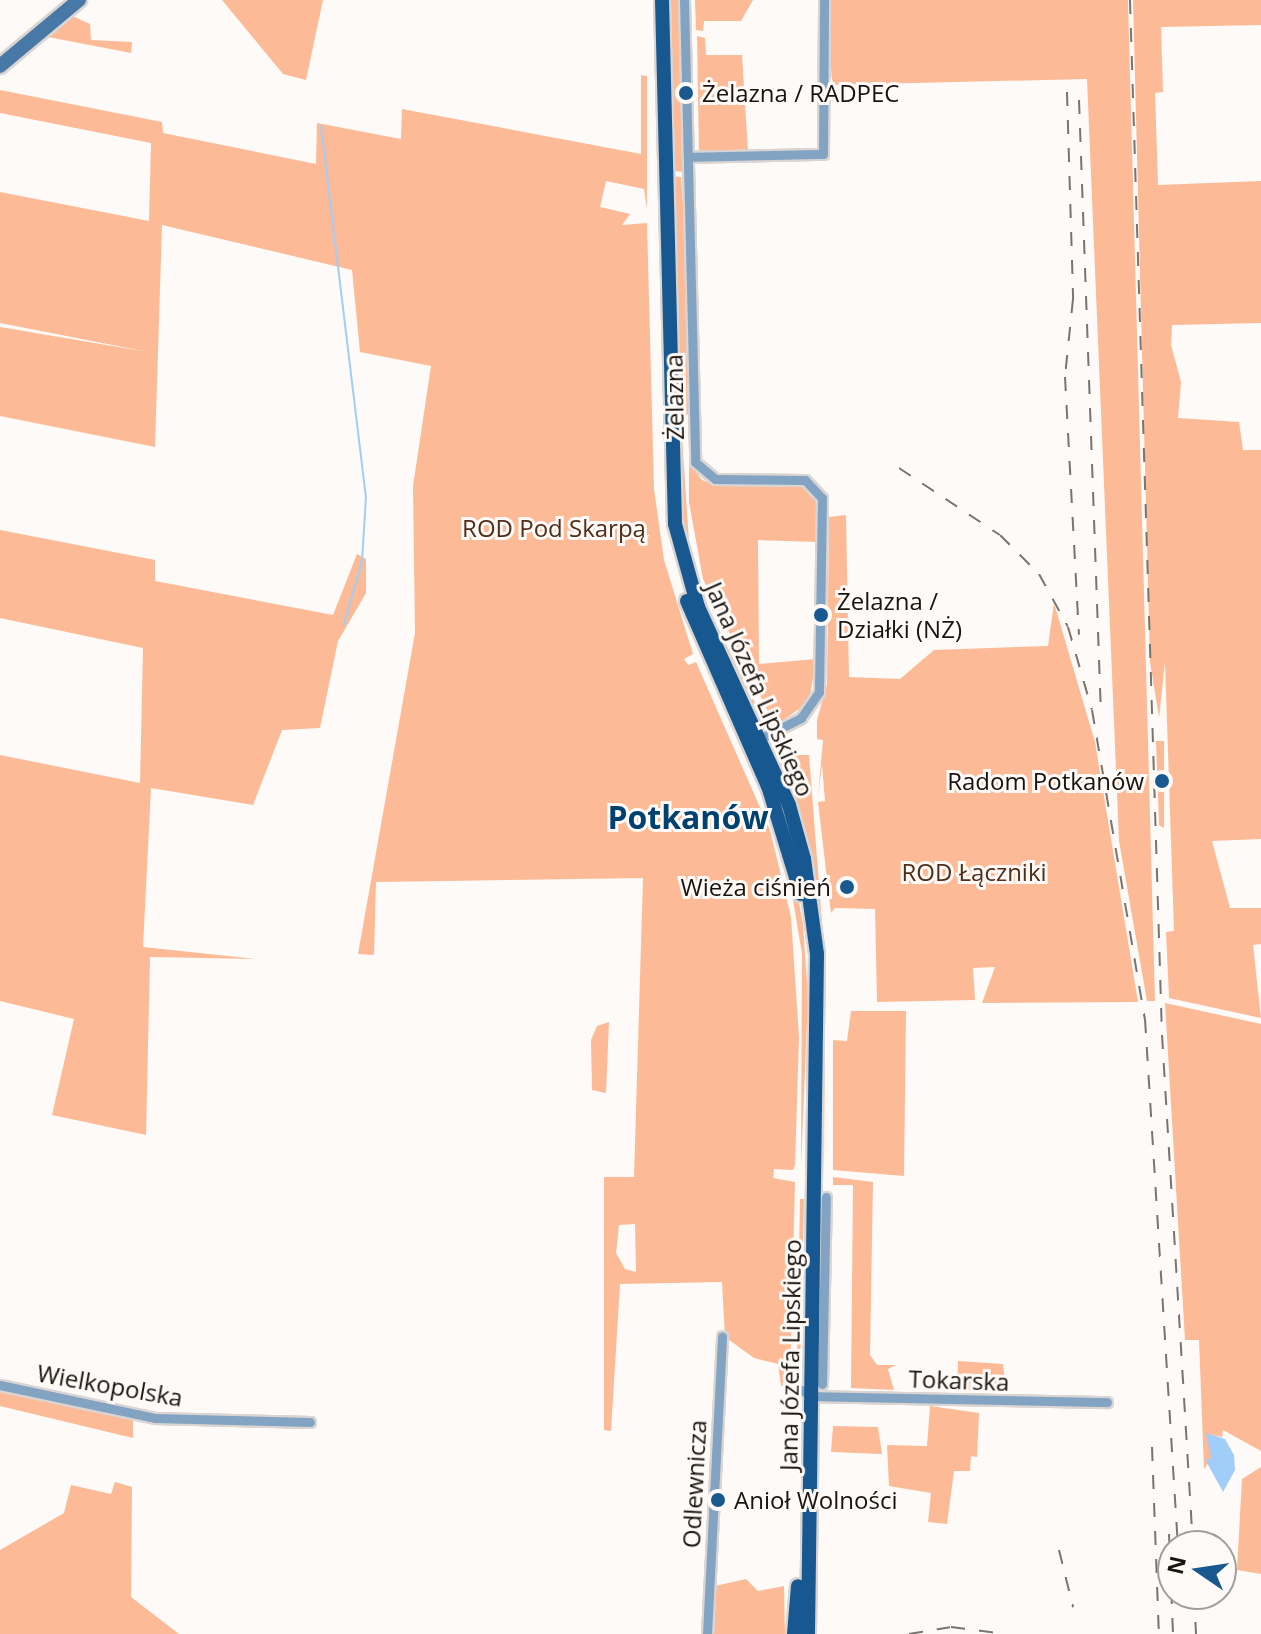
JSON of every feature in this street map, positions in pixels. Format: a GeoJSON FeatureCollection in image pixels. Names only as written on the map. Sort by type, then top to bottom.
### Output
{"type":"FeatureCollection","features":[{"type":"Feature","properties":{"kind":"main road","name":"Jana Józefa Lipskiego"},"geometry":{"type":"LineString","coordinates":[[654,0],[665,511],[697,630],[756,741]]}},
{"type":"Feature","properties":{"kind":"main road","name":"Jana Józefa Lipskiego"},"geometry":{"type":"LineString","coordinates":[[662,0],[672,502],[694,596],[799,839],[817,954],[805,1396],[794,1634]]}},
{"type":"Feature","properties":{"kind":"main road","name":"Jana Józefa Lipskiego"},"geometry":{"type":"LineString","coordinates":[[805,1396],[808,1634]]}},
{"type":"Feature","properties":{"kind":"street"},"geometry":{"type":"LineString","coordinates":[[0,66],[79,0]]}},
{"type":"Feature","properties":{"kind":"street","name":"Żelazna"},"geometry":{"type":"LineString","coordinates":[[684,0],[696,465],[720,480],[805,480],[822,498],[819,692],[801,718],[756,741]]}},
{"type":"Feature","properties":{"kind":"street"},"geometry":{"type":"LineString","coordinates":[[688,157],[823,154],[824,0]]}},
{"type":"Feature","properties":{"kind":"street"},"geometry":{"type":"LineString","coordinates":[[822,1384],[826,1197]]}},
{"type":"Feature","properties":{"kind":"street","name":"Odlewnicza"},"geometry":{"type":"LineString","coordinates":[[707,1634],[722,1336]]}},
{"type":"Feature","properties":{"kind":"street","name":"Wielkopolska"},"geometry":{"type":"LineString","coordinates":[[0,1385],[155,1418],[310,1422]]}},
{"type":"Feature","properties":{"kind":"street","name":"Tokarska"},"geometry":{"type":"LineString","coordinates":[[805,1396],[1107,1402]]}},
{"type":"Feature","properties":{"kind":"green space"},"geometry":{"type":"Polygon","coordinates":[[[222,0],[323,0],[306,80],[283,74],[222,0]]]}},
{"type":"Feature","properties":{"kind":"green space"},"geometry":{"type":"Polygon","coordinates":[[[666,0],[679,0],[683,172],[667,170],[666,0]]]}},
{"type":"Feature","properties":{"kind":"green space"},"geometry":{"type":"Polygon","coordinates":[[[695,0],[753,0],[741,21],[704,21],[703,31],[696,30],[695,0]]]}},
{"type":"Feature","properties":{"kind":"green space"},"geometry":{"type":"Polygon","coordinates":[[[827,0],[1128,0],[1155,1001],[1147,1001],[1119,841],[1087,79],[832,85],[827,0]]]}},
{"type":"Feature","properties":{"kind":"green space"},"geometry":{"type":"Polygon","coordinates":[[[1133,0],[1261,0],[1261,25],[1161,27],[1163,92],[1155,93],[1158,185],[1261,181],[1261,323],[1172,325],[1171,345],[1181,382],[1178,418],[1239,422],[1243,450],[1261,450],[1261,839],[1212,841],[1230,908],[1261,908],[1261,944],[1253,945],[1261,1018],[1169,998],[1166,932],[1174,931],[1165,662],[1159,718],[1150,662],[1133,0]]]}},
{"type":"Feature","properties":{"kind":"green space"},"geometry":{"type":"Polygon","coordinates":[[[68,14],[90,24],[91,40],[132,42],[131,53],[48,37],[34,48],[68,14]]]}},
{"type":"Feature","properties":{"kind":"green space"},"geometry":{"type":"Polygon","coordinates":[[[697,36],[705,38],[706,55],[742,55],[748,152],[699,153],[697,36]]]}},
{"type":"Feature","properties":{"kind":"green space","name":"ROD Pod Skarpą"},"geometry":{"type":"Polygon","coordinates":[[[641,75],[647,76],[647,209],[644,189],[606,181],[600,207],[630,214],[622,225],[647,223],[654,489],[664,560],[693,654],[684,659],[688,665],[696,662],[770,830],[791,917],[799,1037],[795,1165],[793,1170],[774,1169],[773,1178],[795,1182],[790,1385],[781,1386],[778,1364],[754,1358],[725,1337],[722,1282],[620,1284],[611,1431],[604,1430],[604,1177],[634,1177],[643,878],[376,882],[374,955],[358,954],[415,633],[413,486],[431,366],[360,352],[352,270],[162,225],[155,447],[0,416],[0,327],[148,352],[0,323],[0,192],[149,221],[151,143],[0,113],[0,90],[162,122],[163,133],[316,164],[317,123],[401,139],[402,109],[641,154],[641,75]],[[635,1224],[619,1225],[616,1253],[625,1269],[636,1272],[635,1224]]]}},
{"type":"Feature","properties":{"kind":"green space"},"geometry":{"type":"Polygon","coordinates":[[[667,176],[681,177],[684,217],[689,413],[681,421],[689,542],[708,608],[767,727],[759,722],[700,601],[680,526],[668,247],[676,247],[676,219],[667,219],[667,176]]]}},
{"type":"Feature","properties":{"kind":"green space"},"geometry":{"type":"Polygon","coordinates":[[[689,422],[691,465],[702,480],[718,486],[801,485],[816,497],[817,542],[758,540],[759,664],[816,659],[809,702],[775,726],[703,579],[689,502],[689,422]]]}},
{"type":"Feature","properties":{"kind":"green space","name":"ROD Łączniki"},"geometry":{"type":"Polygon","coordinates":[[[846,515],[849,677],[900,679],[934,650],[1048,646],[1054,603],[1095,742],[1138,1002],[982,1003],[995,967],[973,968],[975,1000],[877,1002],[875,909],[835,908],[831,913],[818,802],[825,801],[822,765],[818,797],[823,740],[817,739],[817,720],[827,684],[829,517],[846,515]]]}},
{"type":"Feature","properties":{"kind":"green space"},"geometry":{"type":"Polygon","coordinates":[[[0,530],[155,560],[155,581],[333,615],[357,554],[366,559],[366,593],[338,641],[320,728],[282,730],[253,805],[151,788],[143,947],[257,959],[150,957],[146,1135],[52,1115],[74,1019],[0,1001],[0,755],[140,783],[143,648],[0,618],[0,530]]]}},
{"type":"Feature","properties":{"kind":"green space"},"geometry":{"type":"Polygon","coordinates":[[[1156,741],[1164,741],[1164,828],[1159,825],[1156,741]]]}},
{"type":"Feature","properties":{"kind":"green space"},"geometry":{"type":"Polygon","coordinates":[[[786,755],[809,755],[824,948],[825,1168],[823,990],[796,804],[779,760],[786,755]]]}},
{"type":"Feature","properties":{"kind":"green space"},"geometry":{"type":"Polygon","coordinates":[[[758,770],[796,886],[803,924],[808,998],[801,1167],[802,954],[789,876],[758,770]]]}},
{"type":"Feature","properties":{"kind":"green space"},"geometry":{"type":"Polygon","coordinates":[[[1165,1003],[1261,1024],[1261,1451],[1223,1430],[1222,1437],[1207,1434],[1212,1457],[1204,1469],[1199,1340],[1185,1340],[1165,1003]]]}},
{"type":"Feature","properties":{"kind":"green space"},"geometry":{"type":"Polygon","coordinates":[[[851,1011],[906,1011],[904,1176],[833,1170],[833,1040],[847,1041],[851,1011]]]}},
{"type":"Feature","properties":{"kind":"green space"},"geometry":{"type":"Polygon","coordinates":[[[609,1022],[606,1093],[592,1090],[591,1040],[597,1026],[609,1022]]]}},
{"type":"Feature","properties":{"kind":"green space"},"geometry":{"type":"Polygon","coordinates":[[[833,1177],[873,1182],[870,1355],[877,1365],[896,1365],[888,1369],[894,1390],[851,1388],[853,1185],[833,1185],[833,1177]]]}},
{"type":"Feature","properties":{"kind":"green space"},"geometry":{"type":"Polygon","coordinates":[[[800,1199],[804,1199],[799,1414],[796,1414],[800,1199]]]}},
{"type":"Feature","properties":{"kind":"green space"},"geometry":{"type":"Polygon","coordinates":[[[958,1361],[1003,1364],[1006,1391],[957,1390],[958,1361]]]}},
{"type":"Feature","properties":{"kind":"green space"},"geometry":{"type":"Polygon","coordinates":[[[0,1391],[133,1420],[133,1438],[0,1406],[0,1391]]]}},
{"type":"Feature","properties":{"kind":"green space"},"geometry":{"type":"Polygon","coordinates":[[[930,1406],[979,1413],[977,1457],[971,1456],[970,1471],[954,1471],[947,1524],[928,1522],[931,1493],[889,1486],[887,1445],[927,1446],[930,1406]]]}},
{"type":"Feature","properties":{"kind":"green space"},"geometry":{"type":"Polygon","coordinates":[[[833,1426],[878,1427],[882,1454],[831,1452],[833,1426]]]}},
{"type":"Feature","properties":{"kind":"green space"},"geometry":{"type":"Polygon","coordinates":[[[1261,1467],[1261,1574],[1237,1570],[1242,1479],[1261,1467]]]}},
{"type":"Feature","properties":{"kind":"green space"},"geometry":{"type":"Polygon","coordinates":[[[115,1482],[132,1487],[131,1597],[179,1634],[0,1634],[0,1550],[64,1513],[71,1485],[111,1494],[115,1482]]]}},
{"type":"Feature","properties":{"kind":"green space"},"geometry":{"type":"Polygon","coordinates":[[[746,1579],[758,1591],[784,1586],[785,1634],[710,1634],[715,1586],[746,1579]]]}},
{"type":"Feature","properties":{"kind":"water"},"geometry":{"type":"Polygon","coordinates":[[[1206,1433],[1225,1439],[1234,1455],[1235,1470],[1223,1492],[1206,1461],[1211,1457],[1206,1433]]]}},
{"type":"Feature","properties":{"kind":"waterway"},"geometry":{"type":"LineString","coordinates":[[321,126],[366,496],[362,562],[344,624]]}},
{"type":"Feature","properties":{"kind":"railway"},"geometry":{"type":"LineString","coordinates":[[1130,0],[1162,1035],[1192,1530]]}},
{"type":"Feature","properties":{"kind":"railway"},"geometry":{"type":"LineString","coordinates":[[1067,92],[1073,299],[1065,377],[1079,635]]}},
{"type":"Feature","properties":{"kind":"railway"},"geometry":{"type":"LineString","coordinates":[[1079,100],[1101,716]]}},
{"type":"Feature","properties":{"kind":"railway"},"geometry":{"type":"LineString","coordinates":[[899,468],[1000,535],[1039,574],[1068,627],[1092,710],[1145,1019],[1177,1530]]}},
{"type":"Feature","properties":{"kind":"railway"},"geometry":{"type":"LineString","coordinates":[[1152,1447],[1159,1634]]}},
{"type":"Feature","properties":{"kind":"railway"},"geometry":{"type":"LineString","coordinates":[[1059,1550],[1073,1607]]}},
{"type":"Feature","properties":{"kind":"railway"},"geometry":{"type":"LineString","coordinates":[[1172,1610],[1173,1634]]}},
{"type":"Feature","properties":{"kind":"railway"},"geometry":{"type":"LineString","coordinates":[[1195,1610],[1196,1634]]}},
{"type":"Feature","properties":{"kind":"railway"},"geometry":{"type":"LineString","coordinates":[[909,1634],[951,1627],[1006,1634]]}},
{"type":"Feature","properties":{"kind":"place","name":"Żelazna / RADPEC"},"geometry":{"type":"Point","coordinates":[686,93]}},
{"type":"Feature","properties":{"kind":"place","name":"Żelazna / Działki (NŻ)"},"geometry":{"type":"Point","coordinates":[821,615]}},
{"type":"Feature","properties":{"kind":"place","name":"Radom Potkanów"},"geometry":{"type":"Point","coordinates":[1162,781]}},
{"type":"Feature","properties":{"kind":"place","name":"Wieża ciśnień"},"geometry":{"type":"Point","coordinates":[847,887]}},
{"type":"Feature","properties":{"kind":"place","name":"Anioł Wolności"},"geometry":{"type":"Point","coordinates":[718,1500]}},
{"type":"Feature","properties":{"kind":"district","name":"Potkanów"},"geometry":{"type":"Point","coordinates":[688,817]}}]}
